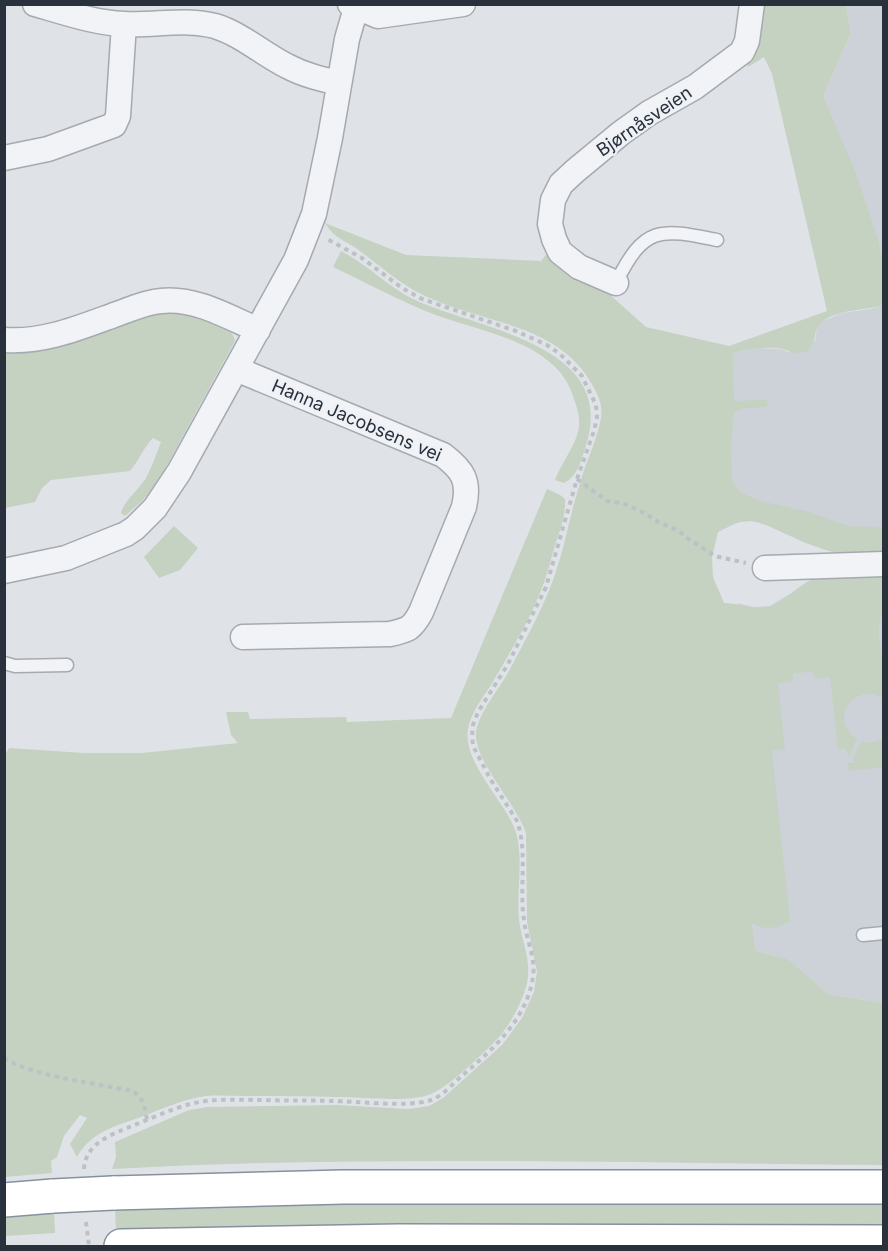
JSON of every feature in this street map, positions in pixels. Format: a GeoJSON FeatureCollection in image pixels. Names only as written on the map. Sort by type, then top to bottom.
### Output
{"type":"FeatureCollection","features":[{"type":"Feature","properties":{"kind":"highway"},"geometry":{"type":"LineString","coordinates":[[4,1200],[113,1193],[343,1187],[884,1187]]}},
{"type":"Feature","properties":{"kind":"highway"},"geometry":{"type":"LineString","coordinates":[[122,1246],[399,1241],[884,1242]]}},
{"type":"Feature","properties":{"kind":"street"},"geometry":{"type":"LineString","coordinates":[[35,4],[104,22],[215,26],[286,66],[308,76],[339,83]]}},
{"type":"Feature","properties":{"kind":"street"},"geometry":{"type":"LineString","coordinates":[[4,570],[66,558],[126,534],[155,508],[179,472],[296,260],[314,214],[353,6],[378,16],[463,4]]}},
{"type":"Feature","properties":{"kind":"street","name":"Bjørnåsveien"},"geometry":{"type":"LineString","coordinates":[[616,283],[579,267],[560,252],[550,224],[553,200],[561,184],[621,133],[649,113],[695,87],[741,52],[747,40],[752,4]]}},
{"type":"Feature","properties":{"kind":"street"},"geometry":{"type":"LineString","coordinates":[[4,158],[48,149],[114,125],[118,116],[124,24]]}},
{"type":"Feature","properties":{"kind":"street"},"geometry":{"type":"LineString","coordinates":[[4,339],[29,340],[56,335],[141,305],[163,300],[198,305],[258,330]]}},
{"type":"Feature","properties":{"kind":"street","name":"Hanna Jacobsens vei"},"geometry":{"type":"LineString","coordinates":[[236,369],[443,455],[461,472],[467,494],[464,507],[414,626],[406,631],[390,634],[243,637]]}},
{"type":"Feature","properties":{"kind":"street"},"geometry":{"type":"LineString","coordinates":[[765,568],[884,564]]}},
{"type":"Feature","properties":{"kind":"lane"},"geometry":{"type":"LineString","coordinates":[[616,283],[633,251],[649,239],[666,232],[677,232],[717,240]]}},
{"type":"Feature","properties":{"kind":"lane"},"geometry":{"type":"LineString","coordinates":[[4,663],[15,666],[67,665]]}},
{"type":"Feature","properties":{"kind":"lane"},"geometry":{"type":"LineString","coordinates":[[863,935],[884,933]]}},
{"type":"Feature","properties":{"kind":"path"},"geometry":{"type":"LineString","coordinates":[[84,1172],[84,1159],[100,1141],[190,1104],[208,1101],[325,1100],[403,1103],[430,1101],[443,1093],[483,1059],[507,1033],[530,991],[534,968],[523,918],[521,888],[523,844],[517,821],[477,754],[472,736],[478,712],[508,663],[546,587],[577,479],[594,431],[597,417],[596,405],[582,376],[560,354],[533,338],[422,299],[402,288],[362,258],[308,229]]}},
{"type":"Feature","properties":{"kind":"path"},"geometry":{"type":"LineString","coordinates":[[577,479],[607,501],[625,504],[646,514],[679,531],[716,556],[765,568]]}},
{"type":"Feature","properties":{"kind":"path"},"geometry":{"type":"LineString","coordinates":[[4,1058],[13,1064],[63,1077],[133,1091],[141,1097],[146,1107],[147,1120]]}},
{"type":"Feature","properties":{"kind":"path"},"geometry":{"type":"LineString","coordinates":[[85,1212],[89,1246]]}},
{"type":"Feature","properties":{"kind":"shaded area"},"geometry":{"type":"Polygon","coordinates":[[[846,5],[883,5],[883,262],[879,242],[823,96],[851,33],[846,5]]]}},
{"type":"Feature","properties":{"kind":"shaded area"},"geometry":{"type":"Polygon","coordinates":[[[883,305],[883,554],[805,543],[776,528],[752,521],[739,522],[718,532],[732,353],[757,348],[781,349],[788,352],[815,341],[817,327],[821,322],[842,313],[883,305]]]}},
{"type":"Feature","properties":{"kind":"shaded area"},"geometry":{"type":"Polygon","coordinates":[[[883,574],[883,1003],[828,994],[788,959],[756,951],[752,923],[738,603],[753,607],[770,606],[817,577],[883,574]]]}},
{"type":"Feature","properties":{"kind":"green space"},"geometry":{"type":"Polygon","coordinates":[[[762,5],[846,5],[851,33],[823,96],[854,168],[879,242],[883,262],[883,305],[843,312],[828,318],[819,325],[814,342],[805,352],[766,348],[733,353],[734,401],[768,400],[767,407],[746,408],[734,412],[731,446],[732,480],[741,493],[760,501],[806,511],[849,526],[883,527],[883,554],[836,553],[761,523],[746,521],[718,532],[712,557],[713,577],[724,603],[759,608],[782,600],[818,577],[883,574],[883,608],[879,635],[883,669],[883,698],[872,694],[862,695],[848,705],[845,723],[857,739],[849,757],[846,749],[838,749],[830,677],[815,679],[813,671],[793,674],[793,682],[778,683],[785,749],[772,751],[790,922],[771,928],[752,923],[756,951],[788,959],[828,994],[883,1003],[883,1165],[401,1161],[112,1169],[116,1157],[115,1142],[189,1110],[207,1107],[336,1105],[409,1109],[429,1106],[443,1098],[502,1045],[522,1018],[534,992],[537,972],[527,922],[526,833],[483,760],[478,748],[477,729],[479,721],[531,629],[555,575],[582,475],[599,426],[600,401],[584,372],[566,353],[522,329],[448,305],[415,291],[336,236],[325,223],[406,255],[541,261],[546,255],[568,274],[600,286],[646,327],[729,346],[827,311],[772,74],[764,57],[748,67],[747,60],[759,43],[762,29],[762,5]]]}},
{"type":"Feature","properties":{"kind":"green space"},"geometry":{"type":"Polygon","coordinates":[[[341,251],[413,299],[504,331],[535,345],[562,362],[582,383],[591,411],[583,456],[573,476],[564,483],[555,480],[576,439],[579,423],[575,402],[565,379],[551,363],[534,351],[513,341],[428,312],[333,267],[341,251]]]}},
{"type":"Feature","properties":{"kind":"green space"},"geometry":{"type":"Polygon","coordinates":[[[172,311],[200,315],[218,321],[226,326],[235,341],[155,487],[125,516],[121,513],[125,503],[143,483],[150,469],[161,442],[153,438],[130,471],[51,480],[42,488],[35,502],[5,508],[4,350],[151,313],[172,311]]]}},
{"type":"Feature","properties":{"kind":"green space"},"geometry":{"type":"Polygon","coordinates":[[[547,489],[565,499],[565,505],[562,523],[546,575],[527,621],[475,709],[468,729],[471,754],[514,827],[519,849],[518,908],[528,961],[528,978],[518,1007],[503,1032],[467,1068],[447,1084],[421,1097],[398,1099],[315,1096],[197,1097],[104,1131],[89,1141],[77,1157],[70,1144],[87,1118],[80,1115],[64,1136],[57,1157],[51,1161],[52,1173],[5,1177],[4,756],[9,748],[84,753],[142,753],[238,743],[231,735],[226,712],[248,712],[250,719],[346,717],[347,722],[451,718],[547,489]]]}},
{"type":"Feature","properties":{"kind":"green space"},"geometry":{"type":"Polygon","coordinates":[[[174,526],[198,548],[180,570],[159,578],[144,557],[174,526]]]}},
{"type":"Feature","properties":{"kind":"green space"},"geometry":{"type":"Polygon","coordinates":[[[883,739],[883,767],[849,771],[848,763],[855,763],[852,760],[862,741],[869,743],[883,739]]]}},
{"type":"Feature","properties":{"kind":"green space"},"geometry":{"type":"Polygon","coordinates":[[[384,1202],[883,1203],[884,1226],[457,1225],[116,1230],[115,1210],[384,1202]]]}},
{"type":"Feature","properties":{"kind":"green space"},"geometry":{"type":"Polygon","coordinates":[[[54,1213],[55,1233],[5,1236],[5,1214],[54,1213]]]}}]}
